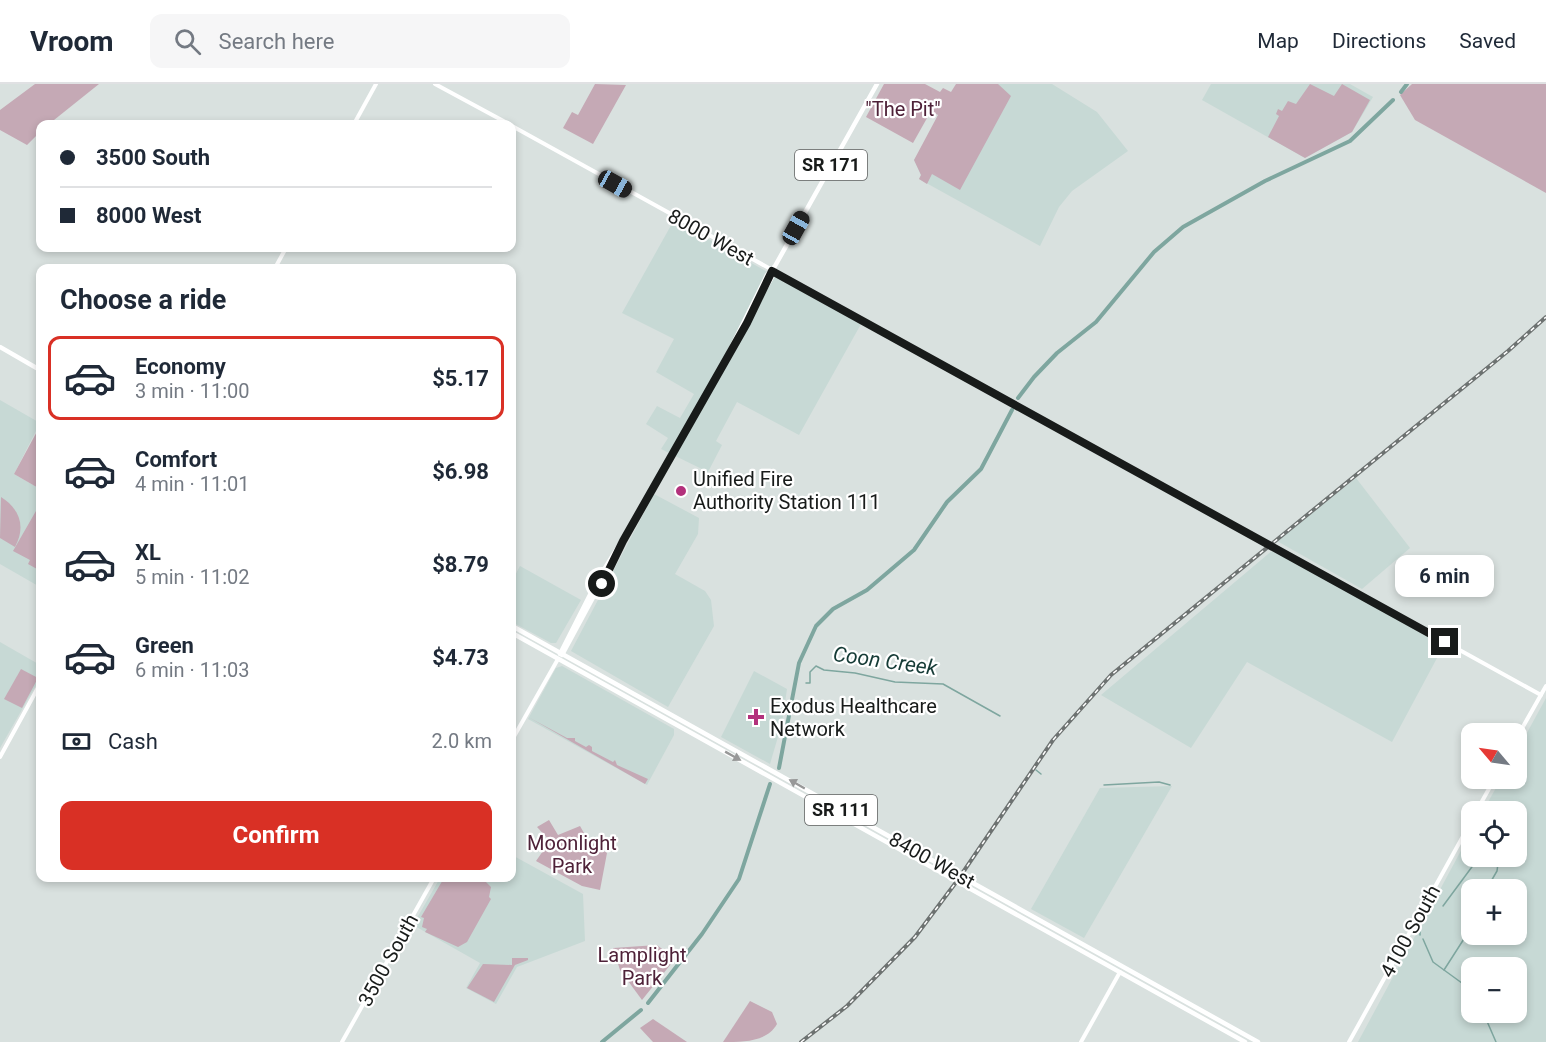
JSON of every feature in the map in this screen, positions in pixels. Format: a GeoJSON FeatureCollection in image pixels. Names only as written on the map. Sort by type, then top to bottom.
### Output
{"type":"FeatureCollection","features":[{"type":"Feature","properties":{"kind":"main road","name":"SR 171"},"geometry":{"type":"LineString","coordinates":[[558,659],[772,277],[772,271],[876,84]]}},
{"type":"Feature","properties":{"kind":"main road"},"geometry":{"type":"LineString","coordinates":[[0,348],[36,368]]}},
{"type":"Feature","properties":{"kind":"main road","name":"8400 West"},"geometry":{"type":"LineString","coordinates":[[516,628],[1245,1042]]}},
{"type":"Feature","properties":{"kind":"main road","name":"8400 West"},"geometry":{"type":"LineString","coordinates":[[516,635],[1121,970],[1258,1042]]}},
{"type":"Feature","properties":{"kind":"street"},"geometry":{"type":"LineString","coordinates":[[356,120],[376,84]]}},
{"type":"Feature","properties":{"kind":"street","name":"8000 West"},"geometry":{"type":"LineString","coordinates":[[435,84],[501,120]]}},
{"type":"Feature","properties":{"kind":"street","name":"8000 West"},"geometry":{"type":"LineString","coordinates":[[516,128],[1541,695]]}},
{"type":"Feature","properties":{"kind":"street"},"geometry":{"type":"LineString","coordinates":[[516,733],[558,659]]}},
{"type":"Feature","properties":{"kind":"street"},"geometry":{"type":"LineString","coordinates":[[1525,723],[1546,686]]}},
{"type":"Feature","properties":{"kind":"street"},"geometry":{"type":"LineString","coordinates":[[0,756],[36,691]]}},
{"type":"Feature","properties":{"kind":"street","name":"4100 South"},"geometry":{"type":"LineString","coordinates":[[1349,1042],[1461,840]]}},
{"type":"Feature","properties":{"kind":"street","name":"3500 South"},"geometry":{"type":"LineString","coordinates":[[342,1042],[432,882]]}},
{"type":"Feature","properties":{"kind":"street"},"geometry":{"type":"LineString","coordinates":[[1082,1042],[1121,970]]}},
{"type":"Feature","properties":{"kind":"shaded area"},"geometry":{"type":"Polygon","coordinates":[[[961,84],[1052,84],[1097,112],[1128,151],[1072,191],[1059,207],[1040,246],[919,179],[921,175],[914,160],[961,84]]]}},
{"type":"Feature","properties":{"kind":"shaded area"},"geometry":{"type":"Polygon","coordinates":[[[1211,84],[1350,84],[1373,97],[1352,132],[1305,158],[1202,100],[1211,84]]]}},
{"type":"Feature","properties":{"kind":"shaded area"},"geometry":{"type":"Polygon","coordinates":[[[674,220],[861,324],[799,435],[737,402],[716,441],[722,445],[708,472],[661,449],[668,438],[646,424],[657,406],[680,418],[694,394],[656,372],[674,339],[622,313],[674,220]]]}},
{"type":"Feature","properties":{"kind":"shaded area"},"geometry":{"type":"Polygon","coordinates":[[[0,400],[36,421],[36,431],[14,474],[36,487],[36,585],[0,564],[0,400]]]}},
{"type":"Feature","properties":{"kind":"shaded area"},"geometry":{"type":"Polygon","coordinates":[[[1356,478],[1410,548],[1362,589],[1277,541],[1356,478]]]}},
{"type":"Feature","properties":{"kind":"shaded area"},"geometry":{"type":"Polygon","coordinates":[[[654,494],[699,518],[698,534],[675,574],[705,591],[711,600],[714,626],[668,707],[571,651],[654,494]]]}},
{"type":"Feature","properties":{"kind":"shaded area"},"geometry":{"type":"Polygon","coordinates":[[[1273,550],[1444,645],[1392,742],[1247,662],[1191,748],[1101,695],[1273,550]]]}},
{"type":"Feature","properties":{"kind":"shaded area"},"geometry":{"type":"Polygon","coordinates":[[[520,566],[581,600],[556,643],[551,643],[516,624],[516,574],[520,566]]]}},
{"type":"Feature","properties":{"kind":"shaded area"},"geometry":{"type":"Polygon","coordinates":[[[0,642],[36,663],[36,685],[0,748],[0,642]]]}},
{"type":"Feature","properties":{"kind":"shaded area"},"geometry":{"type":"Polygon","coordinates":[[[562,666],[674,729],[674,735],[647,785],[528,719],[556,668],[562,666]]]}},
{"type":"Feature","properties":{"kind":"shaded area"},"geometry":{"type":"Polygon","coordinates":[[[754,671],[787,689],[782,723],[770,764],[721,737],[754,671]]]}},
{"type":"Feature","properties":{"kind":"shaded area"},"geometry":{"type":"Polygon","coordinates":[[[1546,698],[1546,1042],[1358,1042],[1461,851],[1461,867],[1527,867],[1527,801],[1489,801],[1495,789],[1527,789],[1527,733],[1546,698]]]}},
{"type":"Feature","properties":{"kind":"shaded area"},"geometry":{"type":"Polygon","coordinates":[[[1172,786],[1084,938],[1031,909],[1100,788],[1172,786]]]}},
{"type":"Feature","properties":{"kind":"shaded area"},"geometry":{"type":"Polygon","coordinates":[[[516,857],[583,894],[585,941],[517,967],[496,1004],[466,988],[480,963],[413,925],[438,882],[516,882],[516,857]]]}},
{"type":"Feature","properties":{"kind":"green space"},"geometry":{"type":"Polygon","coordinates":[[[35,84],[99,84],[54,120],[36,120],[36,136],[27,145],[0,130],[0,110],[35,84]]]}},
{"type":"Feature","properties":{"kind":"green space"},"geometry":{"type":"Polygon","coordinates":[[[595,84],[626,85],[593,144],[563,128],[572,112],[578,115],[595,84]]]}},
{"type":"Feature","properties":{"kind":"green space","name":"\"The Pit\""},"geometry":{"type":"Polygon","coordinates":[[[884,84],[925,84],[940,92],[943,88],[951,92],[956,84],[998,84],[1011,96],[960,190],[932,174],[927,184],[919,179],[921,175],[914,160],[938,115],[931,111],[913,143],[866,117],[884,84]]]}},
{"type":"Feature","properties":{"kind":"green space"},"geometry":{"type":"Polygon","coordinates":[[[1310,84],[1334,96],[1342,84],[1370,100],[1352,132],[1305,158],[1268,137],[1279,116],[1276,114],[1278,109],[1282,111],[1288,101],[1296,104],[1310,84]]]}},
{"type":"Feature","properties":{"kind":"green space"},"geometry":{"type":"Polygon","coordinates":[[[1412,84],[1546,84],[1546,193],[1415,120],[1400,95],[1412,84]]]}},
{"type":"Feature","properties":{"kind":"green space"},"geometry":{"type":"Polygon","coordinates":[[[36,433],[36,487],[14,474],[36,433]]]}},
{"type":"Feature","properties":{"kind":"green space"},"geometry":{"type":"Polygon","coordinates":[[[1,497],[13,507],[19,519],[20,532],[15,547],[0,538],[1,497]]]}},
{"type":"Feature","properties":{"kind":"green space"},"geometry":{"type":"Polygon","coordinates":[[[36,511],[36,568],[28,564],[30,560],[13,551],[36,511]]]}},
{"type":"Feature","properties":{"kind":"green space"},"geometry":{"type":"Polygon","coordinates":[[[21,669],[36,677],[36,682],[22,708],[4,699],[21,669]]]}},
{"type":"Feature","properties":{"kind":"green space"},"geometry":{"type":"Polygon","coordinates":[[[530,718],[567,738],[575,738],[575,741],[586,747],[589,745],[592,751],[613,762],[615,760],[617,765],[648,779],[645,784],[530,718]]]}},
{"type":"Feature","properties":{"kind":"green space","name":"Moonlight Park"},"geometry":{"type":"Polygon","coordinates":[[[549,820],[558,835],[580,826],[588,840],[607,853],[600,890],[582,886],[536,861],[550,841],[537,827],[549,820]]]}},
{"type":"Feature","properties":{"kind":"green space"},"geometry":{"type":"Polygon","coordinates":[[[442,882],[486,882],[491,887],[489,897],[491,899],[467,942],[458,947],[425,932],[427,929],[422,927],[424,918],[421,917],[442,882]]]}},
{"type":"Feature","properties":{"kind":"green space","name":"Lamplight Park"},"geometry":{"type":"Polygon","coordinates":[[[657,945],[675,959],[642,1000],[620,970],[613,948],[657,945]]]}},
{"type":"Feature","properties":{"kind":"green space"},"geometry":{"type":"Polygon","coordinates":[[[512,958],[528,958],[528,960],[515,965],[494,1002],[467,988],[483,964],[512,965],[512,958]]]}},
{"type":"Feature","properties":{"kind":"green space"},"geometry":{"type":"Polygon","coordinates":[[[750,1001],[772,1012],[777,1024],[773,1030],[761,1038],[723,1042],[750,1001]]]}},
{"type":"Feature","properties":{"kind":"green space"},"geometry":{"type":"Polygon","coordinates":[[[653,1019],[687,1042],[653,1042],[640,1028],[653,1019]]]}},
{"type":"Feature","properties":{"kind":"waterway"},"geometry":{"type":"LineString","coordinates":[[1401,92],[1407,84]]}},
{"type":"Feature","properties":{"kind":"waterway"},"geometry":{"type":"LineString","coordinates":[[1018,398],[1057,353],[1096,322],[1154,252],[1183,227],[1265,181],[1350,141],[1393,100]]}},
{"type":"Feature","properties":{"kind":"waterway"},"geometry":{"type":"LineString","coordinates":[[779,768],[799,663],[816,626],[833,609],[867,590],[914,550],[947,502],[981,469],[1012,410]]}},
{"type":"Feature","properties":{"kind":"waterway","name":"Coon Creek"},"geometry":{"type":"LineString","coordinates":[[806,683],[810,683],[810,672],[816,666],[824,670],[855,673],[895,682],[943,684],[1000,716]]}},
{"type":"Feature","properties":{"kind":"waterway","name":"Coon Creek"},"geometry":{"type":"LineString","coordinates":[[1036,770],[1041,774]]}},
{"type":"Feature","properties":{"kind":"waterway","name":"Coon Creek"},"geometry":{"type":"LineString","coordinates":[[1104,785],[1159,782],[1170,785]]}},
{"type":"Feature","properties":{"kind":"waterway"},"geometry":{"type":"LineString","coordinates":[[648,1003],[702,934],[739,879],[770,784]]}},
{"type":"Feature","properties":{"kind":"waterway","name":"Coon Creek"},"geometry":{"type":"LineString","coordinates":[[1443,906],[1472,867]]}},
{"type":"Feature","properties":{"kind":"waterway","name":"Coon Creek"},"geometry":{"type":"LineString","coordinates":[[1492,879],[1498,867]]}},
{"type":"Feature","properties":{"kind":"waterway","name":"Coon Creek"},"geometry":{"type":"LineString","coordinates":[[1420,923],[1420,935]]}},
{"type":"Feature","properties":{"kind":"waterway","name":"Coon Creek"},"geometry":{"type":"LineString","coordinates":[[1423,939],[1433,962],[1461,982]]}},
{"type":"Feature","properties":{"kind":"waterway","name":"Coon Creek"},"geometry":{"type":"LineString","coordinates":[[1444,970],[1461,943]]}},
{"type":"Feature","properties":{"kind":"waterway"},"geometry":{"type":"LineString","coordinates":[[602,1042],[641,1010]]}},
{"type":"Feature","properties":{"kind":"waterway","name":"Coon Creek"},"geometry":{"type":"LineString","coordinates":[[1488,1023],[1496,1042]]}},
{"type":"Feature","properties":{"kind":"railway"},"geometry":{"type":"LineString","coordinates":[[801,1042],[847,1006],[915,937],[957,881],[1053,740],[1111,675],[1508,351],[1546,317]]}},
{"type":"Feature","properties":{"kind":"place","name":"Unified Fire Authority Station 111"},"geometry":{"type":"Point","coordinates":[681,491]}},
{"type":"Feature","properties":{"kind":"place","name":"Exodus Healthcare Network"},"geometry":{"type":"Point","coordinates":[756,717]}},
{"type":"Feature","properties":{"kind":"route"},"geometry":{"type":"LineString","coordinates":[[602,584],[623,541],[772,277],[772,271],[1445,642]]}}]}
